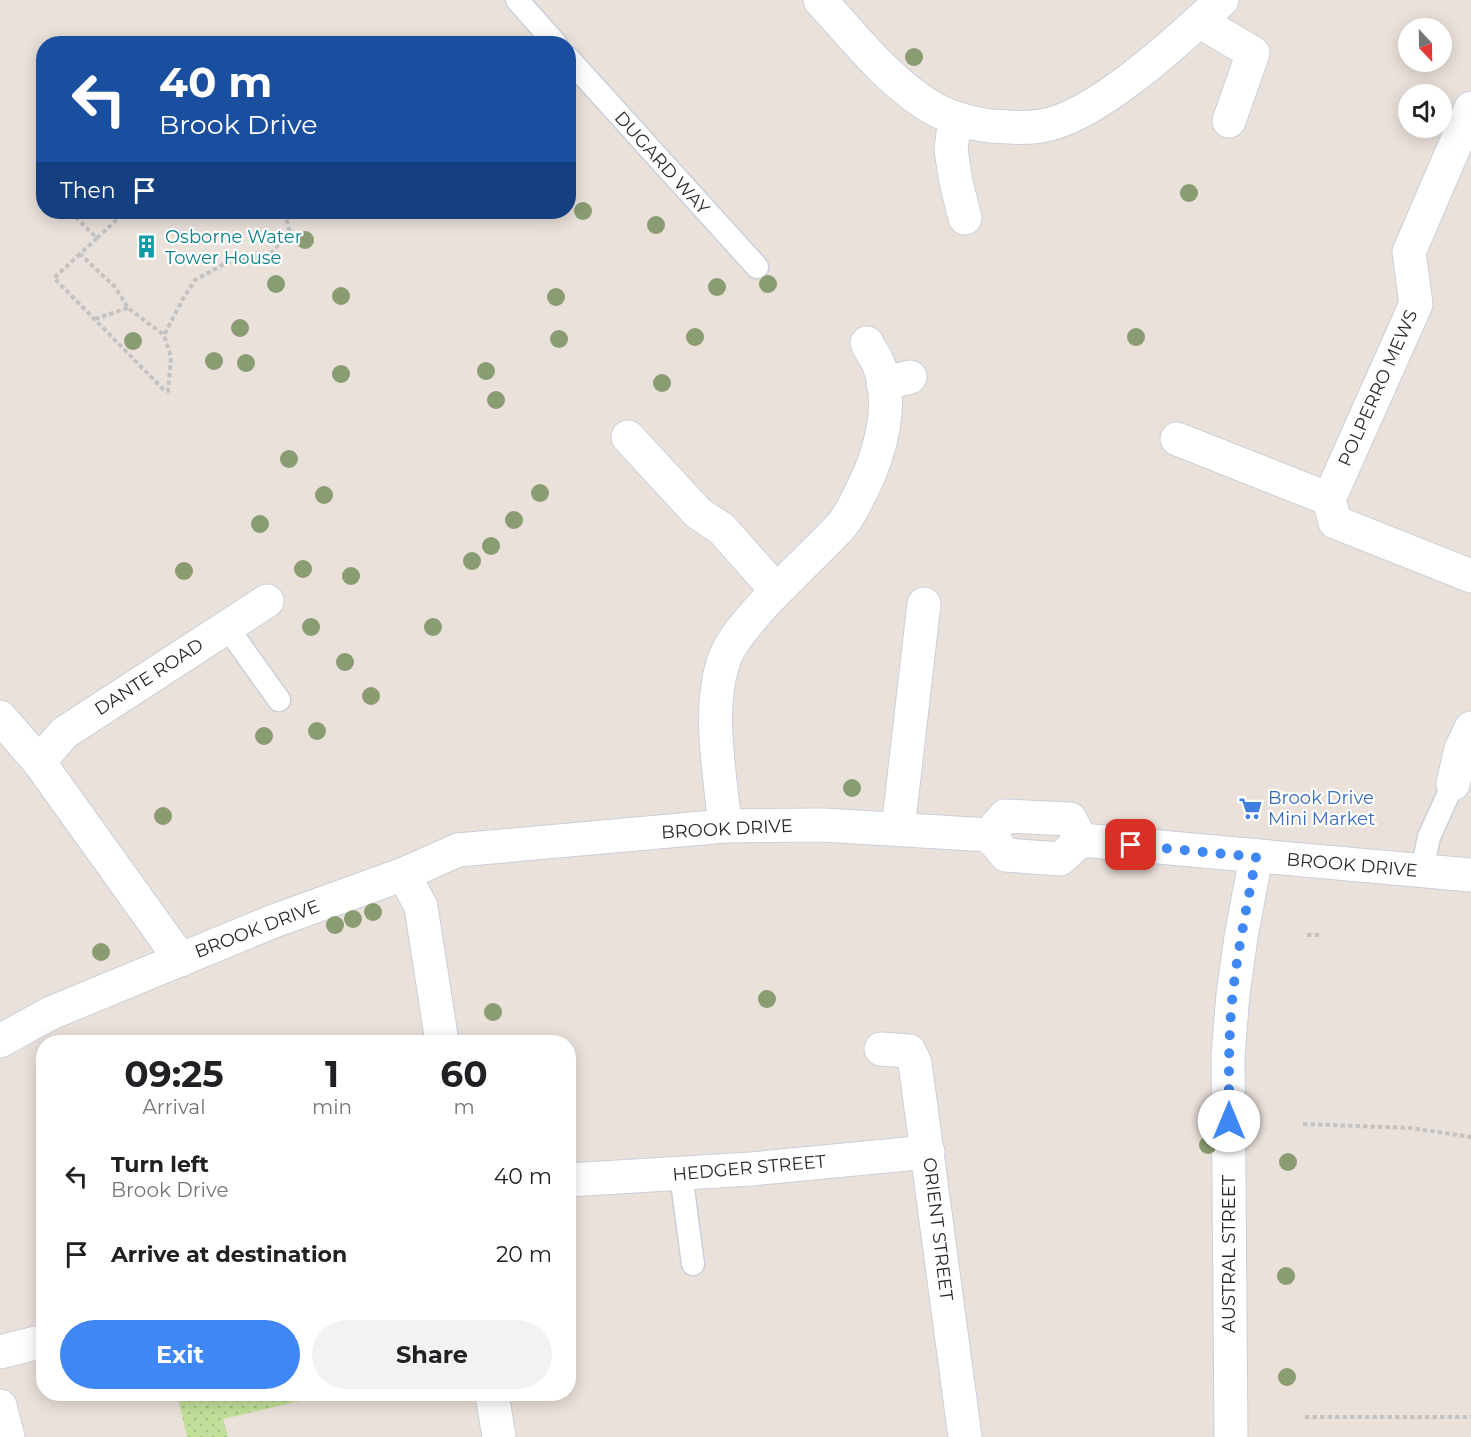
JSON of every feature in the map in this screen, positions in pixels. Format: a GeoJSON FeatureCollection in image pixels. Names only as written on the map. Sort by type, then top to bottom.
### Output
{"type":"FeatureCollection","features":[{"type":"Feature","properties":{"kind":"street"},"geometry":{"type":"LineString","coordinates":[[820,0],[890,76],[924,103],[955,119],[982,125],[1015,128],[1043,126],[1071,115],[1121,86],[1210,10],[1253,53],[1229,122]]}},
{"type":"Feature","properties":{"kind":"street","name":"POLPERRO MEWS"},"geometry":{"type":"LineString","coordinates":[[1329,499],[1416,304],[1409,252],[1471,108]]}},
{"type":"Feature","properties":{"kind":"street"},"geometry":{"type":"LineString","coordinates":[[955,119],[951,149],[965,218]]}},
{"type":"Feature","properties":{"kind":"street"},"geometry":{"type":"LineString","coordinates":[[725,826],[716,717],[718,684],[726,655],[735,638],[776,590],[842,524],[853,507],[877,456],[882,436],[884,408],[897,381],[879,365],[867,343]]}},
{"type":"Feature","properties":{"kind":"street"},"geometry":{"type":"LineString","coordinates":[[628,437],[698,513],[722,529],[776,590]]}},
{"type":"Feature","properties":{"kind":"street"},"geometry":{"type":"LineString","coordinates":[[1178,439],[1329,499],[1335,522],[1471,576]]}},
{"type":"Feature","properties":{"kind":"street","name":"DANTE ROAD"},"geometry":{"type":"LineString","coordinates":[[39,762],[64,733],[267,600]]}},
{"type":"Feature","properties":{"kind":"street"},"geometry":{"type":"LineString","coordinates":[[898,829],[924,604]]}},
{"type":"Feature","properties":{"kind":"street"},"geometry":{"type":"LineString","coordinates":[[0,717],[39,762],[180,960]]}},
{"type":"Feature","properties":{"kind":"street"},"geometry":{"type":"LineString","coordinates":[[1453,784],[1461,749],[1471,728]]}},
{"type":"Feature","properties":{"kind":"street","name":"BROOK DRIVE"},"geometry":{"type":"LineString","coordinates":[[0,1041],[51,1014],[180,960],[274,921],[404,874],[459,850],[725,826],[824,825],[989,835],[1005,816],[1070,819],[1081,840],[1471,875]]}},
{"type":"Feature","properties":{"kind":"street","name":"AUSTRAL STREET"},"geometry":{"type":"LineString","coordinates":[[1231,1437],[1228,1056],[1234,983],[1256,857]]}},
{"type":"Feature","properties":{"kind":"street"},"geometry":{"type":"LineString","coordinates":[[404,874],[421,907],[441,1035]]}},
{"type":"Feature","properties":{"kind":"street","name":"ORIENT STREET"},"geometry":{"type":"LineString","coordinates":[[881,1049],[909,1051],[915,1063],[965,1437]]}},
{"type":"Feature","properties":{"kind":"street","name":"HEDGER STREET"},"geometry":{"type":"LineString","coordinates":[[576,1180],[751,1169],[928,1152]]}},
{"type":"Feature","properties":{"kind":"street"},"geometry":{"type":"LineString","coordinates":[[0,1352],[36,1343]]}},
{"type":"Feature","properties":{"kind":"street"},"geometry":{"type":"LineString","coordinates":[[493,1401],[499,1437]]}},
{"type":"Feature","properties":{"kind":"street"},"geometry":{"type":"LineString","coordinates":[[0,1406],[8,1437]]}},
{"type":"Feature","properties":{"kind":"lane"},"geometry":{"type":"LineString","coordinates":[[517,0],[549,36]]}},
{"type":"Feature","properties":{"kind":"lane","name":"DUGARD WAY"},"geometry":{"type":"LineString","coordinates":[[576,67],[757,267]]}},
{"type":"Feature","properties":{"kind":"lane"},"geometry":{"type":"LineString","coordinates":[[227,627],[279,700]]}},
{"type":"Feature","properties":{"kind":"lane"},"geometry":{"type":"LineString","coordinates":[[1422,870],[1429,837],[1453,784]]}},
{"type":"Feature","properties":{"kind":"lane"},"geometry":{"type":"LineString","coordinates":[[681,1174],[693,1264]]}},
{"type":"Feature","properties":{"kind":"path"},"geometry":{"type":"LineString","coordinates":[[77,219],[97,238]]}},
{"type":"Feature","properties":{"kind":"path"},"geometry":{"type":"LineString","coordinates":[[80,254],[115,287],[129,308],[164,335],[171,357],[168,391],[163,389],[54,278],[117,219]]}},
{"type":"Feature","properties":{"kind":"path"},"geometry":{"type":"LineString","coordinates":[[164,335],[195,280],[226,263],[271,253],[290,232],[286,219]]}},
{"type":"Feature","properties":{"kind":"path"},"geometry":{"type":"LineString","coordinates":[[95,319],[129,308]]}},
{"type":"Feature","properties":{"kind":"path"},"geometry":{"type":"LineString","coordinates":[[1307,935],[1321,935]]}},
{"type":"Feature","properties":{"kind":"path"},"geometry":{"type":"LineString","coordinates":[[1303,1124],[1411,1128],[1471,1137]]}},
{"type":"Feature","properties":{"kind":"path"},"geometry":{"type":"LineString","coordinates":[[1305,1417],[1471,1417]]}},
{"type":"Feature","properties":{"kind":"green space"},"geometry":{"type":"Polygon","coordinates":[[[179,1401],[299,1401],[223,1419],[228,1437],[187,1437],[179,1401]]]}},
{"type":"Feature","properties":{"kind":"place","name":"Osborne Water Tower House"},"geometry":{"type":"Point","coordinates":[147,247]}},
{"type":"Feature","properties":{"kind":"place","name":"Brook Drive Mini Market"},"geometry":{"type":"Point","coordinates":[1250,808]}},
{"type":"Feature","properties":{"kind":"route"},"geometry":{"type":"LineString","coordinates":[[1131,845],[1256,857],[1233,994],[1228,1056],[1229,1121]]}}]}
